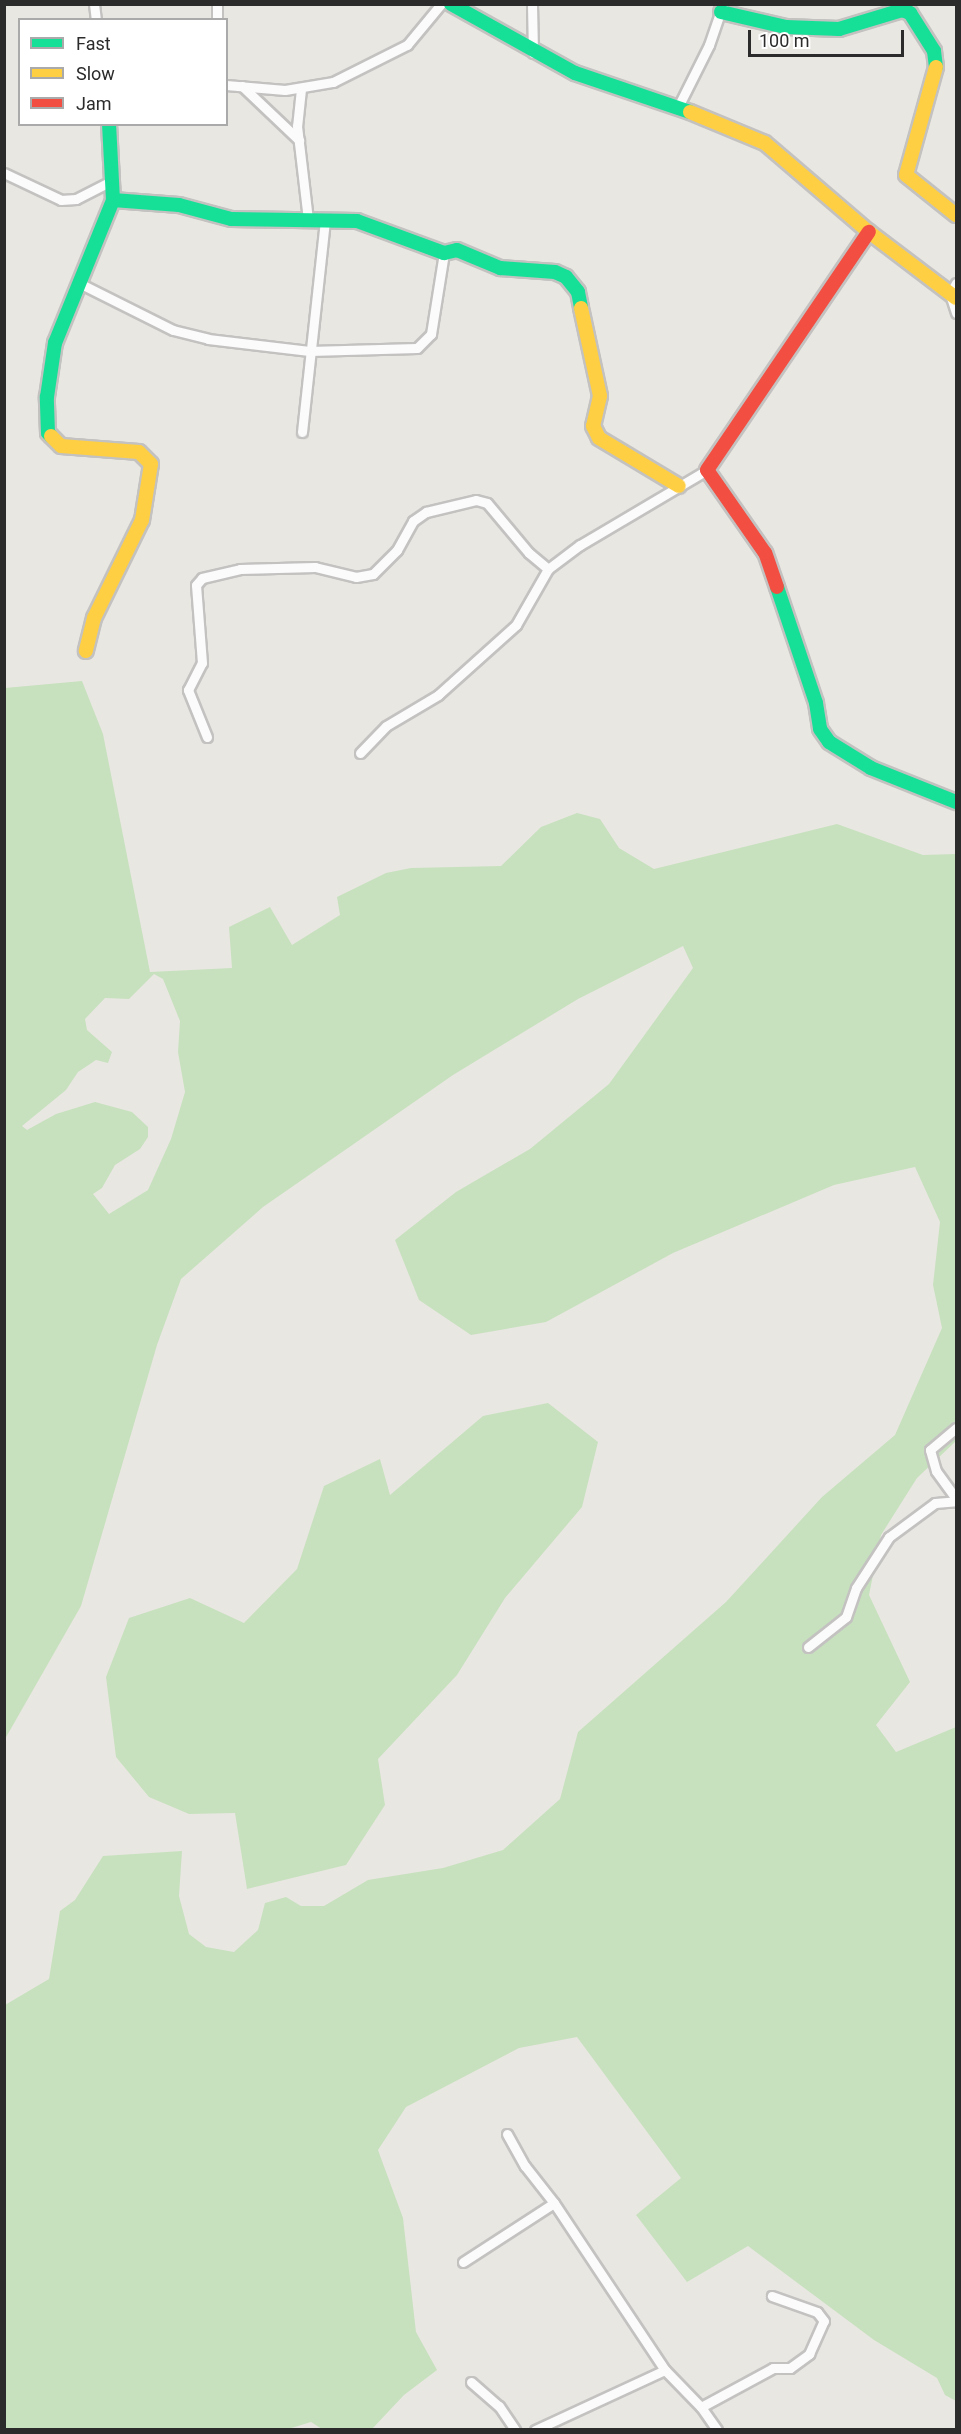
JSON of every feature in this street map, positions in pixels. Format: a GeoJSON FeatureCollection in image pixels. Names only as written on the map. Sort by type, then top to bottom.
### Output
{"type":"FeatureCollection","features":[{"type":"Feature","properties":{"kind":"street"},"geometry":{"type":"LineString","coordinates":[[228,84],[301,89],[333,82],[398,51],[424,30],[441,4]]}},
{"type":"Feature","properties":{"kind":"street"},"geometry":{"type":"LineString","coordinates":[[451,4],[533,53],[575,73],[678,107],[765,143],[869,232],[954,292],[957,313]]}},
{"type":"Feature","properties":{"kind":"street"},"geometry":{"type":"LineString","coordinates":[[532,4],[533,53]]}},
{"type":"Feature","properties":{"kind":"street"},"geometry":{"type":"LineString","coordinates":[[678,107],[722,8],[786,27],[839,29],[904,8],[921,26],[934,51],[936,67],[906,175],[957,216]]}},
{"type":"Feature","properties":{"kind":"street"},"geometry":{"type":"LineString","coordinates":[[242,86],[299,141]]}},
{"type":"Feature","properties":{"kind":"street"},"geometry":{"type":"LineString","coordinates":[[301,89],[299,141],[308,219]]}},
{"type":"Feature","properties":{"kind":"street"},"geometry":{"type":"LineString","coordinates":[[86,651],[94,618],[142,519],[151,465],[140,452],[61,446],[48,433],[47,397],[55,343],[113,200],[109,126]]}},
{"type":"Feature","properties":{"kind":"street"},"geometry":{"type":"LineString","coordinates":[[4,173],[61,200],[76,199],[111,180]]}},
{"type":"Feature","properties":{"kind":"street"},"geometry":{"type":"LineString","coordinates":[[113,200],[179,205],[231,219],[357,221],[383,227],[444,253],[457,250],[500,268],[555,272],[573,284],[578,292],[600,396],[593,426],[599,438],[680,486]]}},
{"type":"Feature","properties":{"kind":"street"},"geometry":{"type":"LineString","coordinates":[[302,432],[325,219]]}},
{"type":"Feature","properties":{"kind":"street"},"geometry":{"type":"LineString","coordinates":[[360,753],[386,726],[438,695],[516,625],[548,569],[707,470],[869,232]]}},
{"type":"Feature","properties":{"kind":"street"},"geometry":{"type":"LineString","coordinates":[[79,283],[173,330],[208,339],[309,351],[417,348],[425,344],[431,334],[444,253]]}},
{"type":"Feature","properties":{"kind":"street"},"geometry":{"type":"LineString","coordinates":[[707,470],[765,553],[816,703],[820,729],[829,742],[871,768],[957,802]]}},
{"type":"Feature","properties":{"kind":"street"},"geometry":{"type":"LineString","coordinates":[[207,737],[188,690],[202,663],[196,585],[202,578],[240,569],[315,567],[356,577],[373,574],[397,550],[413,521],[426,512],[476,500],[488,503],[529,553],[548,569]]}},
{"type":"Feature","properties":{"kind":"street"},"geometry":{"type":"LineString","coordinates":[[808,1647],[846,1617],[856,1588],[890,1537],[935,1503],[957,1500],[936,1470],[930,1450],[957,1428]]}},
{"type":"Feature","properties":{"kind":"street"},"geometry":{"type":"LineString","coordinates":[[507,2134],[525,2166],[554,2203],[665,2370],[701,2407],[717,2430]]}},
{"type":"Feature","properties":{"kind":"street"},"geometry":{"type":"LineString","coordinates":[[463,2262],[554,2203]]}},
{"type":"Feature","properties":{"kind":"street"},"geometry":{"type":"LineString","coordinates":[[701,2407],[773,2368],[790,2368],[809,2354],[824,2320],[817,2312],[772,2296]]}},
{"type":"Feature","properties":{"kind":"street"},"geometry":{"type":"LineString","coordinates":[[534,2430],[665,2370]]}},
{"type":"Feature","properties":{"kind":"street"},"geometry":{"type":"LineString","coordinates":[[471,2382],[499,2406],[515,2430]]}},
{"type":"Feature","properties":{"kind":"green space"},"geometry":{"type":"Polygon","coordinates":[[[82,681],[103,734],[150,972],[232,968],[229,927],[270,907],[292,945],[340,915],[337,897],[386,873],[411,868],[501,866],[541,827],[577,813],[600,819],[619,848],[654,869],[837,824],[923,855],[956,854],[956,1441],[917,1478],[881,1535],[869,1595],[910,1682],[876,1725],[896,1752],[956,1727],[956,2401],[945,2395],[937,2378],[874,2340],[748,2246],[687,2282],[636,2215],[681,2178],[577,2037],[519,2048],[406,2107],[378,2150],[403,2218],[416,2332],[437,2370],[404,2395],[372,2429],[322,2429],[311,2422],[285,2430],[5,2429],[5,2005],[49,1979],[60,1911],[75,1900],[103,1856],[182,1851],[179,1896],[189,1934],[206,1947],[234,1952],[258,1930],[265,1903],[286,1897],[301,1906],[324,1906],[368,1880],[443,1868],[503,1850],[560,1799],[578,1732],[726,1602],[822,1497],[895,1435],[942,1328],[933,1285],[940,1222],[915,1167],[834,1185],[673,1253],[546,1322],[471,1335],[419,1300],[395,1240],[456,1192],[530,1149],[609,1084],[693,968],[683,946],[578,999],[453,1075],[263,1207],[181,1279],[157,1345],[81,1606],[5,1739],[5,688],[82,681]],[[154,974],[129,999],[105,998],[85,1019],[87,1030],[112,1052],[108,1063],[96,1060],[78,1072],[66,1090],[22,1126],[27,1130],[56,1114],[95,1102],[132,1112],[148,1127],[148,1137],[140,1149],[115,1165],[102,1188],[93,1194],[109,1214],[148,1190],[171,1139],[185,1092],[178,1052],[180,1021],[163,979],[154,974]]]}},
{"type":"Feature","properties":{"kind":"green space"},"geometry":{"type":"Polygon","coordinates":[[[548,1403],[598,1442],[582,1507],[505,1598],[457,1675],[378,1759],[385,1805],[346,1865],[247,1889],[235,1813],[189,1814],[149,1797],[116,1757],[106,1677],[129,1618],[190,1598],[244,1623],[297,1569],[324,1486],[380,1459],[390,1495],[483,1416],[548,1403]]]}},
{"type":"Feature","properties":{"kind":"traffic: fast"},"geometry":{"type":"LineString","coordinates":[[451,4],[575,73],[690,112]]}},
{"type":"Feature","properties":{"kind":"traffic: fast"},"geometry":{"type":"LineString","coordinates":[[721,12],[786,27],[839,29],[902,10],[910,13],[934,51],[936,67]]}},
{"type":"Feature","properties":{"kind":"traffic: fast"},"geometry":{"type":"LineString","coordinates":[[51,436],[48,433],[47,397],[55,343],[113,200],[109,126]]}},
{"type":"Feature","properties":{"kind":"traffic: fast"},"geometry":{"type":"LineString","coordinates":[[113,200],[179,205],[231,219],[357,221],[444,253],[457,250],[500,268],[555,272],[566,277],[578,292],[581,308]]}},
{"type":"Feature","properties":{"kind":"traffic: fast"},"geometry":{"type":"LineString","coordinates":[[777,587],[816,703],[820,729],[829,742],[871,768],[956,802]]}},
{"type":"Feature","properties":{"kind":"traffic: slow"},"geometry":{"type":"LineString","coordinates":[[936,67],[906,175],[956,215]]}},
{"type":"Feature","properties":{"kind":"traffic: slow"},"geometry":{"type":"LineString","coordinates":[[690,112],[765,143],[869,232],[956,298]]}},
{"type":"Feature","properties":{"kind":"traffic: slow"},"geometry":{"type":"LineString","coordinates":[[581,308],[600,396],[593,426],[599,438],[679,486]]}},
{"type":"Feature","properties":{"kind":"traffic: slow"},"geometry":{"type":"LineString","coordinates":[[51,436],[61,446],[139,452],[151,464],[142,520],[94,618],[86,651]]}},
{"type":"Feature","properties":{"kind":"traffic: jam"},"geometry":{"type":"LineString","coordinates":[[777,587],[765,553],[707,470],[869,232]]}}]}
